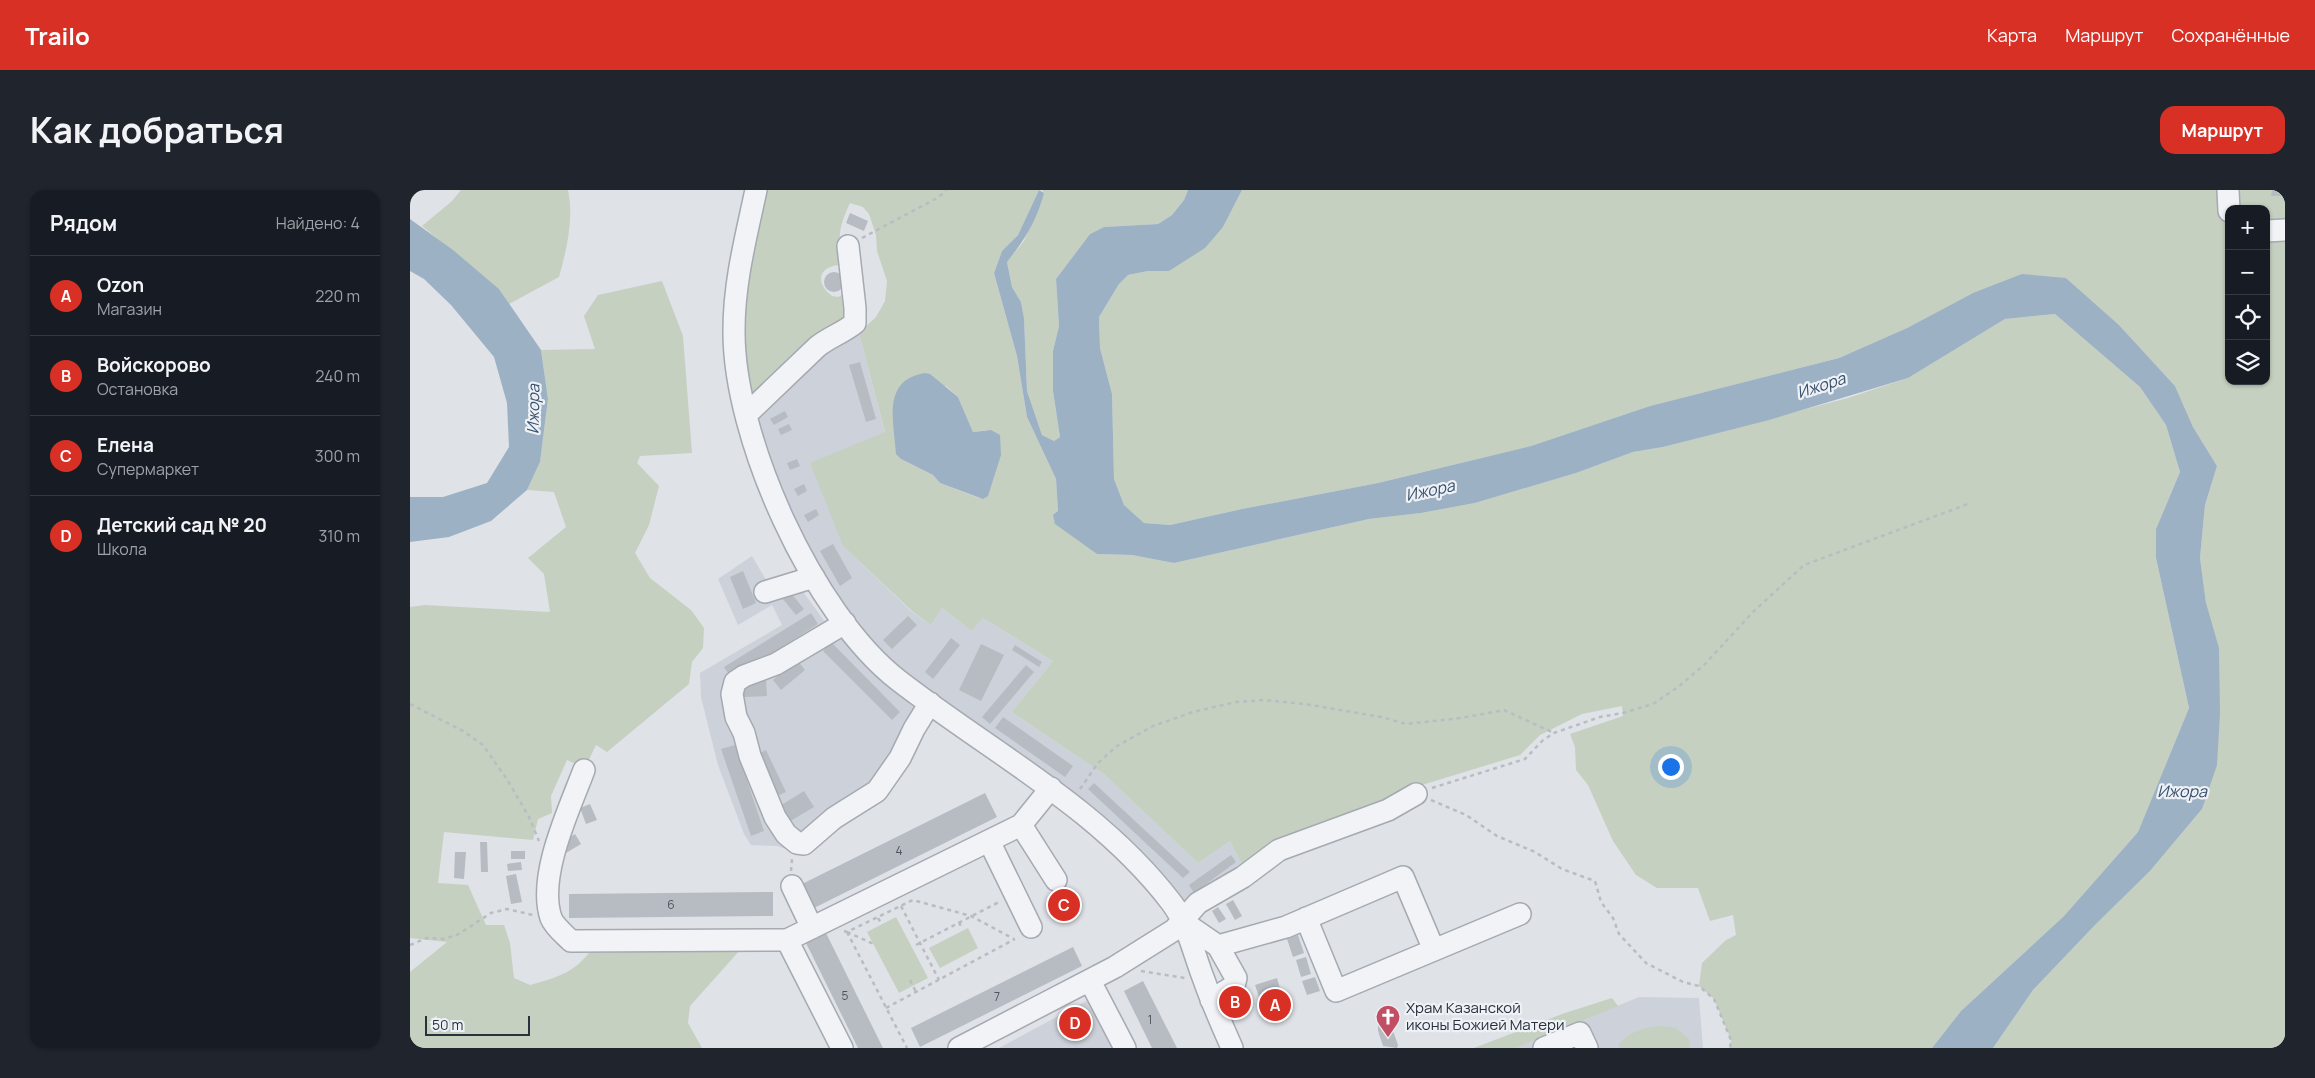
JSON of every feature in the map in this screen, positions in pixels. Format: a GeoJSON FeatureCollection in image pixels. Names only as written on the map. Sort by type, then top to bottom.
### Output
{"type":"FeatureCollection","features":[{"type":"Feature","properties":{"kind":"street"},"geometry":{"type":"LineString","coordinates":[[756,190],[736,284],[734,332],[736,375],[759,456],[778,504],[814,578],[866,650],[897,679],[1070,802],[1137,862],[1173,905],[1183,922],[1211,1000],[1232,1048]]}},
{"type":"Feature","properties":{"kind":"street"},"geometry":{"type":"LineString","coordinates":[[2228,190],[2229,205]]}},
{"type":"Feature","properties":{"kind":"street"},"geometry":{"type":"LineString","coordinates":[[2270,231],[2285,230]]}},
{"type":"Feature","properties":{"kind":"street"},"geometry":{"type":"LineString","coordinates":[[747,414],[816,347],[827,339],[844,333],[855,323],[848,246]]}},
{"type":"Feature","properties":{"kind":"street"},"geometry":{"type":"LineString","coordinates":[[765,592],[814,578]]}},
{"type":"Feature","properties":{"kind":"street"},"geometry":{"type":"LineString","coordinates":[[845,622],[776,664],[744,676],[735,682],[732,694],[736,717],[744,733],[750,756],[775,817],[786,834],[797,843],[804,844],[834,818],[877,791],[900,758],[914,729],[930,703]]}},
{"type":"Feature","properties":{"kind":"street"},"geometry":{"type":"LineString","coordinates":[[584,770],[560,835],[546,895],[552,920],[571,941],[787,940],[1021,825],[1051,788]]}},
{"type":"Feature","properties":{"kind":"street"},"geometry":{"type":"LineString","coordinates":[[959,1048],[1090,982],[1115,967],[1174,930],[1198,903],[1243,878],[1279,850],[1388,810],[1416,794]]}},
{"type":"Feature","properties":{"kind":"street"},"geometry":{"type":"LineString","coordinates":[[1021,825],[1056,880]]}},
{"type":"Feature","properties":{"kind":"street"},"geometry":{"type":"LineString","coordinates":[[989,841],[1031,927]]}},
{"type":"Feature","properties":{"kind":"street"},"geometry":{"type":"LineString","coordinates":[[1218,946],[1286,926],[1403,877],[1434,950]]}},
{"type":"Feature","properties":{"kind":"street"},"geometry":{"type":"LineString","coordinates":[[792,886],[818,925]]}},
{"type":"Feature","properties":{"kind":"street"},"geometry":{"type":"LineString","coordinates":[[1306,918],[1336,991],[1520,914]]}},
{"type":"Feature","properties":{"kind":"street"},"geometry":{"type":"LineString","coordinates":[[1183,922],[1218,946],[1236,978],[1234,986],[1211,1000]]}},
{"type":"Feature","properties":{"kind":"street"},"geometry":{"type":"LineString","coordinates":[[787,940],[842,1048]]}},
{"type":"Feature","properties":{"kind":"street"},"geometry":{"type":"LineString","coordinates":[[1090,982],[1125,1048]]}},
{"type":"Feature","properties":{"kind":"street"},"geometry":{"type":"LineString","coordinates":[[1544,1048],[1580,1033],[1587,1048]]}},
{"type":"Feature","properties":{"kind":"path"},"geometry":{"type":"LineString","coordinates":[[848,246],[940,197],[946,190]]}},
{"type":"Feature","properties":{"kind":"path"},"geometry":{"type":"LineString","coordinates":[[1416,794],[1525,759],[1542,741],[1554,733],[1600,717],[1623,713],[1653,704],[1678,687],[1705,664],[1759,606],[1804,565],[1968,504]]}},
{"type":"Feature","properties":{"kind":"path"},"geometry":{"type":"LineString","coordinates":[[1070,802],[1098,763],[1117,746],[1153,726],[1193,712],[1236,702],[1264,700],[1305,704],[1372,715],[1406,724],[1461,718],[1504,710],[1554,733]]}},
{"type":"Feature","properties":{"kind":"path"},"geometry":{"type":"LineString","coordinates":[[410,704],[463,731],[483,745],[508,781],[529,817],[539,842]]}},
{"type":"Feature","properties":{"kind":"path"},"geometry":{"type":"LineString","coordinates":[[1416,794],[1466,815],[1497,836],[1535,852],[1562,869],[1595,881],[1601,902],[1613,918],[1619,934],[1646,963],[1683,982],[1699,986],[1714,999],[1731,1040],[1730,1048]]}},
{"type":"Feature","properties":{"kind":"path"},"geometry":{"type":"LineString","coordinates":[[792,886],[790,862],[797,843]]}},
{"type":"Feature","properties":{"kind":"path"},"geometry":{"type":"LineString","coordinates":[[916,945],[1015,894]]}},
{"type":"Feature","properties":{"kind":"path"},"geometry":{"type":"LineString","coordinates":[[847,932],[913,900],[971,916],[1014,939]]}},
{"type":"Feature","properties":{"kind":"path"},"geometry":{"type":"LineString","coordinates":[[901,906],[939,980]]}},
{"type":"Feature","properties":{"kind":"path"},"geometry":{"type":"LineString","coordinates":[[410,945],[427,938],[443,939],[457,935],[491,913],[506,909],[552,920]]}},
{"type":"Feature","properties":{"kind":"path"},"geometry":{"type":"LineString","coordinates":[[878,917],[882,925]]}},
{"type":"Feature","properties":{"kind":"path"},"geometry":{"type":"LineString","coordinates":[[959,922],[962,929]]}},
{"type":"Feature","properties":{"kind":"path"},"geometry":{"type":"LineString","coordinates":[[818,925],[847,932],[876,945]]}},
{"type":"Feature","properties":{"kind":"path"},"geometry":{"type":"LineString","coordinates":[[886,1008],[1027,932],[1031,927]]}},
{"type":"Feature","properties":{"kind":"path"},"geometry":{"type":"LineString","coordinates":[[847,932],[907,1048]]}},
{"type":"Feature","properties":{"kind":"path"},"geometry":{"type":"LineString","coordinates":[[1115,967],[1194,979]]}},
{"type":"Feature","properties":{"kind":"path"},"geometry":{"type":"LineString","coordinates":[[910,980],[916,992]]}},
{"type":"Feature","properties":{"kind":"shaded area"},"geometry":{"type":"Polygon","coordinates":[[[859,333],[885,433],[843,546],[911,611],[931,625],[942,608],[972,631],[983,618],[1053,661],[1012,712],[1105,775],[1198,863],[1230,841],[1244,868],[1184,906],[863,636],[837,599],[788,510],[755,413],[802,364],[859,333]]]}},
{"type":"Feature","properties":{"kind":"shaded area"},"geometry":{"type":"Polygon","coordinates":[[[752,556],[769,585],[790,574],[823,619],[870,669],[927,719],[880,800],[804,855],[777,846],[751,845],[744,834],[718,765],[701,697],[700,673],[782,625],[772,605],[738,625],[718,579],[752,556]]]}},
{"type":"Feature","properties":{"kind":"shaded area"},"geometry":{"type":"Polygon","coordinates":[[[1639,997],[1699,998],[1703,1048],[1516,1048],[1639,997]]]}},
{"type":"Feature","properties":{"kind":"shaded area"},"geometry":{"type":"Polygon","coordinates":[[[1092,998],[1117,1048],[999,1048],[1092,998]]]}},
{"type":"Feature","properties":{"kind":"green space"},"geometry":{"type":"Polygon","coordinates":[[[461,190],[568,190],[570,223],[559,277],[509,304],[499,289],[422,226],[452,201],[461,190]]]}},
{"type":"Feature","properties":{"kind":"green space"},"geometry":{"type":"Polygon","coordinates":[[[765,190],[1039,190],[1018,235],[1002,251],[994,273],[1017,356],[1027,417],[1056,479],[1058,511],[1097,554],[1132,555],[1174,563],[1369,519],[1421,513],[1475,503],[1576,473],[1633,452],[1663,447],[1848,398],[1908,378],[2005,319],[2055,314],[2140,387],[2166,425],[2180,472],[2156,529],[2156,558],[2189,708],[2138,832],[2064,916],[1961,1011],[1932,1048],[1730,1048],[1731,1040],[1714,999],[1699,986],[1702,963],[1726,940],[1736,935],[1733,915],[1710,921],[1698,888],[1657,888],[1636,875],[1613,841],[1588,785],[1576,770],[1575,747],[1570,734],[1623,716],[1622,706],[1582,714],[1540,735],[1520,755],[1409,789],[1244,868],[1230,841],[1198,863],[1105,775],[1012,712],[1053,661],[983,618],[972,631],[942,608],[931,625],[912,611],[843,546],[810,463],[885,432],[859,333],[876,317],[885,301],[887,281],[877,251],[876,235],[869,214],[863,207],[850,203],[840,229],[841,251],[846,270],[838,265],[826,269],[821,277],[823,287],[832,296],[838,297],[844,294],[849,317],[755,403],[748,376],[743,323],[749,270],[765,190]],[[946,386],[893,412],[901,459],[933,475],[940,483],[979,498],[987,430],[973,432],[958,397],[946,386]]]}},
{"type":"Feature","properties":{"kind":"green space"},"geometry":{"type":"Polygon","coordinates":[[[1042,190],[1188,190],[1184,200],[1172,215],[1158,224],[1104,227],[1090,234],[1056,279],[1059,326],[1053,351],[1053,391],[1060,437],[1054,441],[1042,435],[1027,391],[1024,318],[1021,302],[1012,287],[1007,262],[1024,241],[1044,193],[1042,190]]]}},
{"type":"Feature","properties":{"kind":"green space"},"geometry":{"type":"Polygon","coordinates":[[[1242,190],[2285,190],[2285,1048],[1993,1048],[2033,990],[2150,871],[2202,809],[2206,603],[2200,558],[2205,505],[2217,466],[2193,427],[2175,386],[2119,325],[2066,278],[1973,293],[1907,328],[1839,358],[1650,406],[1531,446],[1378,483],[1170,525],[1144,523],[1124,505],[1114,479],[1112,394],[1100,348],[1099,317],[1119,284],[1128,275],[1148,271],[1169,271],[1223,227],[1242,190]]]}},
{"type":"Feature","properties":{"kind":"green space"},"geometry":{"type":"Polygon","coordinates":[[[662,281],[683,336],[692,453],[640,456],[637,463],[659,486],[649,525],[635,553],[650,578],[691,610],[704,628],[703,648],[692,662],[689,684],[607,752],[596,745],[585,768],[567,760],[551,796],[552,813],[538,819],[533,840],[444,832],[438,883],[468,885],[486,925],[504,925],[510,943],[514,978],[530,985],[569,971],[589,953],[741,949],[690,1006],[688,1023],[702,1048],[410,1048],[410,972],[447,942],[410,938],[410,607],[425,605],[550,612],[544,574],[528,558],[566,527],[554,492],[527,490],[540,462],[548,399],[541,350],[595,349],[584,316],[598,295],[662,281]]]}},
{"type":"Feature","properties":{"kind":"green space"},"geometry":{"type":"Polygon","coordinates":[[[896,917],[928,978],[899,993],[867,932],[896,917]]]}},
{"type":"Feature","properties":{"kind":"green space"},"geometry":{"type":"Polygon","coordinates":[[[968,928],[978,948],[940,968],[929,948],[968,928]]]}},
{"type":"Feature","properties":{"kind":"green space"},"geometry":{"type":"Polygon","coordinates":[[[1612,998],[1618,1006],[1516,1048],[1474,1048],[1562,1014],[1612,998]]]}},
{"type":"Feature","properties":{"kind":"green space"},"geometry":{"type":"Polygon","coordinates":[[[1660,1026],[1676,1028],[1689,1039],[1690,1048],[1619,1048],[1619,1044],[1632,1033],[1660,1026]]]}},
{"type":"Feature","properties":{"kind":"water","name":"Ижора"},"geometry":{"type":"Polygon","coordinates":[[[1039,190],[1044,193],[1034,221],[1007,262],[1012,287],[1021,302],[1024,318],[1027,391],[1042,435],[1054,441],[1060,437],[1053,391],[1053,351],[1059,326],[1056,279],[1090,234],[1104,227],[1158,224],[1172,215],[1184,200],[1188,190],[1242,190],[1223,227],[1205,248],[1169,271],[1148,271],[1128,275],[1119,284],[1099,317],[1100,348],[1112,394],[1114,479],[1124,505],[1144,523],[1170,525],[1378,483],[1531,446],[1650,406],[1839,358],[1907,328],[1973,293],[2022,274],[2066,278],[2119,325],[2175,386],[2193,427],[2217,466],[2205,505],[2200,558],[2206,603],[2219,648],[2220,714],[2217,765],[2202,809],[2150,871],[2033,990],[1993,1048],[1932,1048],[1961,1011],[2064,916],[2138,832],[2189,708],[2156,558],[2156,529],[2180,472],[2166,425],[2140,387],[2055,314],[2005,319],[1908,378],[1769,420],[1663,447],[1633,452],[1576,473],[1475,503],[1421,513],[1369,519],[1174,563],[1132,555],[1097,554],[1055,524],[1053,515],[1058,511],[1056,479],[1027,417],[1017,356],[994,273],[1002,251],[1018,235],[1039,190]]]}},
{"type":"Feature","properties":{"kind":"water","name":"Ижора"},"geometry":{"type":"Polygon","coordinates":[[[410,219],[453,250],[499,289],[541,350],[548,399],[540,462],[527,490],[491,521],[449,537],[410,542],[410,497],[443,497],[487,483],[509,447],[507,403],[494,357],[451,305],[424,279],[410,271],[410,219]]]}},
{"type":"Feature","properties":{"kind":"water"},"geometry":{"type":"Polygon","coordinates":[[[925,373],[930,374],[958,397],[973,432],[991,430],[1000,435],[1001,455],[988,496],[983,499],[940,483],[933,475],[901,459],[896,454],[893,404],[896,393],[902,384],[911,377],[925,373]]]}},
{"type":"Feature","properties":{"kind":"building"},"geometry":{"type":"Polygon","coordinates":[[[2272,190],[2285,190],[2285,196],[2271,196],[2272,190]]]}},
{"type":"Feature","properties":{"kind":"building"},"geometry":{"type":"Polygon","coordinates":[[[850,213],[868,221],[864,231],[846,223],[850,213]]]}},
{"type":"Feature","properties":{"kind":"building"},"geometry":{"type":"Polygon","coordinates":[[[834,272],[841,275],[844,282],[841,289],[834,292],[827,289],[824,282],[827,275],[834,272]]]}},
{"type":"Feature","properties":{"kind":"building"},"geometry":{"type":"Polygon","coordinates":[[[860,362],[876,419],[866,422],[849,365],[860,362]]]}},
{"type":"Feature","properties":{"kind":"building"},"geometry":{"type":"Polygon","coordinates":[[[785,411],[788,417],[774,425],[770,419],[785,411]]]}},
{"type":"Feature","properties":{"kind":"building"},"geometry":{"type":"Polygon","coordinates":[[[789,424],[792,430],[781,435],[778,429],[789,424]]]}},
{"type":"Feature","properties":{"kind":"building"},"geometry":{"type":"Polygon","coordinates":[[[797,459],[800,466],[790,470],[787,463],[797,459]]]}},
{"type":"Feature","properties":{"kind":"building"},"geometry":{"type":"Polygon","coordinates":[[[804,484],[807,491],[798,496],[794,489],[804,484]]]}},
{"type":"Feature","properties":{"kind":"building"},"geometry":{"type":"Polygon","coordinates":[[[816,509],[819,515],[808,522],[804,515],[816,509]]]}},
{"type":"Feature","properties":{"kind":"building"},"geometry":{"type":"Polygon","coordinates":[[[833,544],[852,578],[840,586],[820,551],[833,544]]]}},
{"type":"Feature","properties":{"kind":"building"},"geometry":{"type":"Polygon","coordinates":[[[743,571],[756,603],[743,609],[730,577],[743,571]]]}},
{"type":"Feature","properties":{"kind":"building"},"geometry":{"type":"Polygon","coordinates":[[[790,592],[804,609],[796,615],[782,598],[790,592]]]}},
{"type":"Feature","properties":{"kind":"building"},"geometry":{"type":"Polygon","coordinates":[[[811,613],[818,624],[732,679],[724,667],[811,613]]]}},
{"type":"Feature","properties":{"kind":"building"},"geometry":{"type":"Polygon","coordinates":[[[908,616],[917,625],[892,649],[883,640],[908,616]]]}},
{"type":"Feature","properties":{"kind":"building"},"geometry":{"type":"Polygon","coordinates":[[[951,638],[960,645],[933,679],[925,672],[951,638]]]}},
{"type":"Feature","properties":{"kind":"building"},"geometry":{"type":"Polygon","coordinates":[[[831,642],[900,712],[892,720],[823,651],[831,642]]]}},
{"type":"Feature","properties":{"kind":"building"},"geometry":{"type":"Polygon","coordinates":[[[981,644],[1004,655],[981,701],[959,690],[981,644]]]}},
{"type":"Feature","properties":{"kind":"building"},"geometry":{"type":"Polygon","coordinates":[[[1015,645],[1042,662],[1039,667],[1012,650],[1015,645]]]}},
{"type":"Feature","properties":{"kind":"building"},"geometry":{"type":"Polygon","coordinates":[[[797,660],[805,670],[781,690],[773,680],[797,660]]]}},
{"type":"Feature","properties":{"kind":"building"},"geometry":{"type":"Polygon","coordinates":[[[1026,665],[1034,672],[990,724],[982,717],[1026,665]]]}},
{"type":"Feature","properties":{"kind":"building"},"geometry":{"type":"Polygon","coordinates":[[[766,680],[767,696],[743,697],[742,682],[766,680]]]}},
{"type":"Feature","properties":{"kind":"building"},"geometry":{"type":"Polygon","coordinates":[[[1003,717],[1073,766],[1065,777],[995,728],[1003,717]]]}},
{"type":"Feature","properties":{"kind":"building"},"geometry":{"type":"Polygon","coordinates":[[[735,745],[764,831],[751,836],[721,749],[735,745]]]}},
{"type":"Feature","properties":{"kind":"building"},"geometry":{"type":"Polygon","coordinates":[[[766,750],[786,792],[773,798],[753,756],[766,750]]]}},
{"type":"Feature","properties":{"kind":"building"},"geometry":{"type":"Polygon","coordinates":[[[1094,783],[1190,872],[1183,878],[1088,789],[1094,783]]]}},
{"type":"Feature","properties":{"kind":"building"},"geometry":{"type":"Polygon","coordinates":[[[804,791],[814,807],[787,823],[778,807],[804,791]]]}},
{"type":"Feature","properties":{"kind":"building"},"geometry":{"type":"Polygon","coordinates":[[[985,793],[997,817],[812,909],[800,885],[985,793]]]}},
{"type":"Feature","properties":{"kind":"building"},"geometry":{"type":"Polygon","coordinates":[[[590,804],[597,820],[586,824],[580,808],[590,804]]]}},
{"type":"Feature","properties":{"kind":"building"},"geometry":{"type":"Polygon","coordinates":[[[575,834],[581,844],[566,853],[560,843],[575,834]]]}},
{"type":"Feature","properties":{"kind":"building"},"geometry":{"type":"Polygon","coordinates":[[[480,842],[487,842],[488,872],[481,872],[480,842]]]}},
{"type":"Feature","properties":{"kind":"building"},"geometry":{"type":"Polygon","coordinates":[[[511,851],[525,851],[525,859],[511,859],[511,851]]]}},
{"type":"Feature","properties":{"kind":"building"},"geometry":{"type":"Polygon","coordinates":[[[455,852],[466,852],[464,879],[454,878],[455,852]]]}},
{"type":"Feature","properties":{"kind":"building"},"geometry":{"type":"Polygon","coordinates":[[[1231,855],[1236,862],[1194,893],[1189,885],[1231,855]]]}},
{"type":"Feature","properties":{"kind":"building"},"geometry":{"type":"Polygon","coordinates":[[[521,862],[522,870],[508,871],[507,864],[521,862]]]}},
{"type":"Feature","properties":{"kind":"building"},"geometry":{"type":"Polygon","coordinates":[[[516,874],[522,902],[511,904],[506,876],[516,874]]]}},
{"type":"Feature","properties":{"kind":"building"},"geometry":{"type":"Polygon","coordinates":[[[1066,889],[1079,912],[1061,921],[1049,899],[1066,889]]]}},
{"type":"Feature","properties":{"kind":"building"},"geometry":{"type":"Polygon","coordinates":[[[773,892],[773,916],[569,918],[569,894],[773,892]]]}},
{"type":"Feature","properties":{"kind":"building"},"geometry":{"type":"Polygon","coordinates":[[[1233,900],[1242,916],[1235,920],[1226,904],[1233,900]]]}},
{"type":"Feature","properties":{"kind":"building"},"geometry":{"type":"Polygon","coordinates":[[[1218,907],[1226,919],[1219,923],[1212,911],[1218,907]]]}},
{"type":"Feature","properties":{"kind":"building"},"geometry":{"type":"Polygon","coordinates":[[[826,933],[883,1048],[858,1048],[806,943],[826,933]]]}},
{"type":"Feature","properties":{"kind":"building"},"geometry":{"type":"Polygon","coordinates":[[[1298,935],[1304,953],[1293,957],[1287,939],[1298,935]]]}},
{"type":"Feature","properties":{"kind":"building"},"geometry":{"type":"Polygon","coordinates":[[[1073,947],[1082,966],[920,1047],[911,1028],[1073,947]]]}},
{"type":"Feature","properties":{"kind":"building"},"geometry":{"type":"Polygon","coordinates":[[[1306,957],[1311,974],[1301,977],[1296,960],[1306,957]]]}},
{"type":"Feature","properties":{"kind":"building"},"geometry":{"type":"Polygon","coordinates":[[[1315,977],[1320,991],[1307,995],[1302,981],[1315,977]]]}},
{"type":"Feature","properties":{"kind":"building"},"geometry":{"type":"Polygon","coordinates":[[[1277,978],[1285,1005],[1264,1012],[1255,985],[1277,978]]]}},
{"type":"Feature","properties":{"kind":"building"},"geometry":{"type":"Polygon","coordinates":[[[1143,981],[1177,1048],[1152,1048],[1124,991],[1143,981]]]}},
{"type":"Feature","properties":{"kind":"building","name":"Храм Казанской иконы Божией Матери"},"geometry":{"type":"Polygon","coordinates":[[[1386,1020],[1392,1028],[1398,1045],[1397,1048],[1383,1046],[1378,1031],[1378,1022],[1386,1020]]]}},
{"type":"Feature","properties":{"kind":"place","name":"Елена"},"geometry":{"type":"Point","coordinates":[1064,905]}},
{"type":"Feature","properties":{"kind":"place","name":"Войскорово"},"geometry":{"type":"Point","coordinates":[1235,1002]}},
{"type":"Feature","properties":{"kind":"place","name":"Ozon"},"geometry":{"type":"Point","coordinates":[1275,1005]}},
{"type":"Feature","properties":{"kind":"place","name":"Детский сад № 20"},"geometry":{"type":"Point","coordinates":[1075,1023]}},
{"type":"Feature","properties":{"kind":"place","name":"Храм Казанской иконы Божией Матери"},"geometry":{"type":"Point","coordinates":[1388,1038]}}]}
